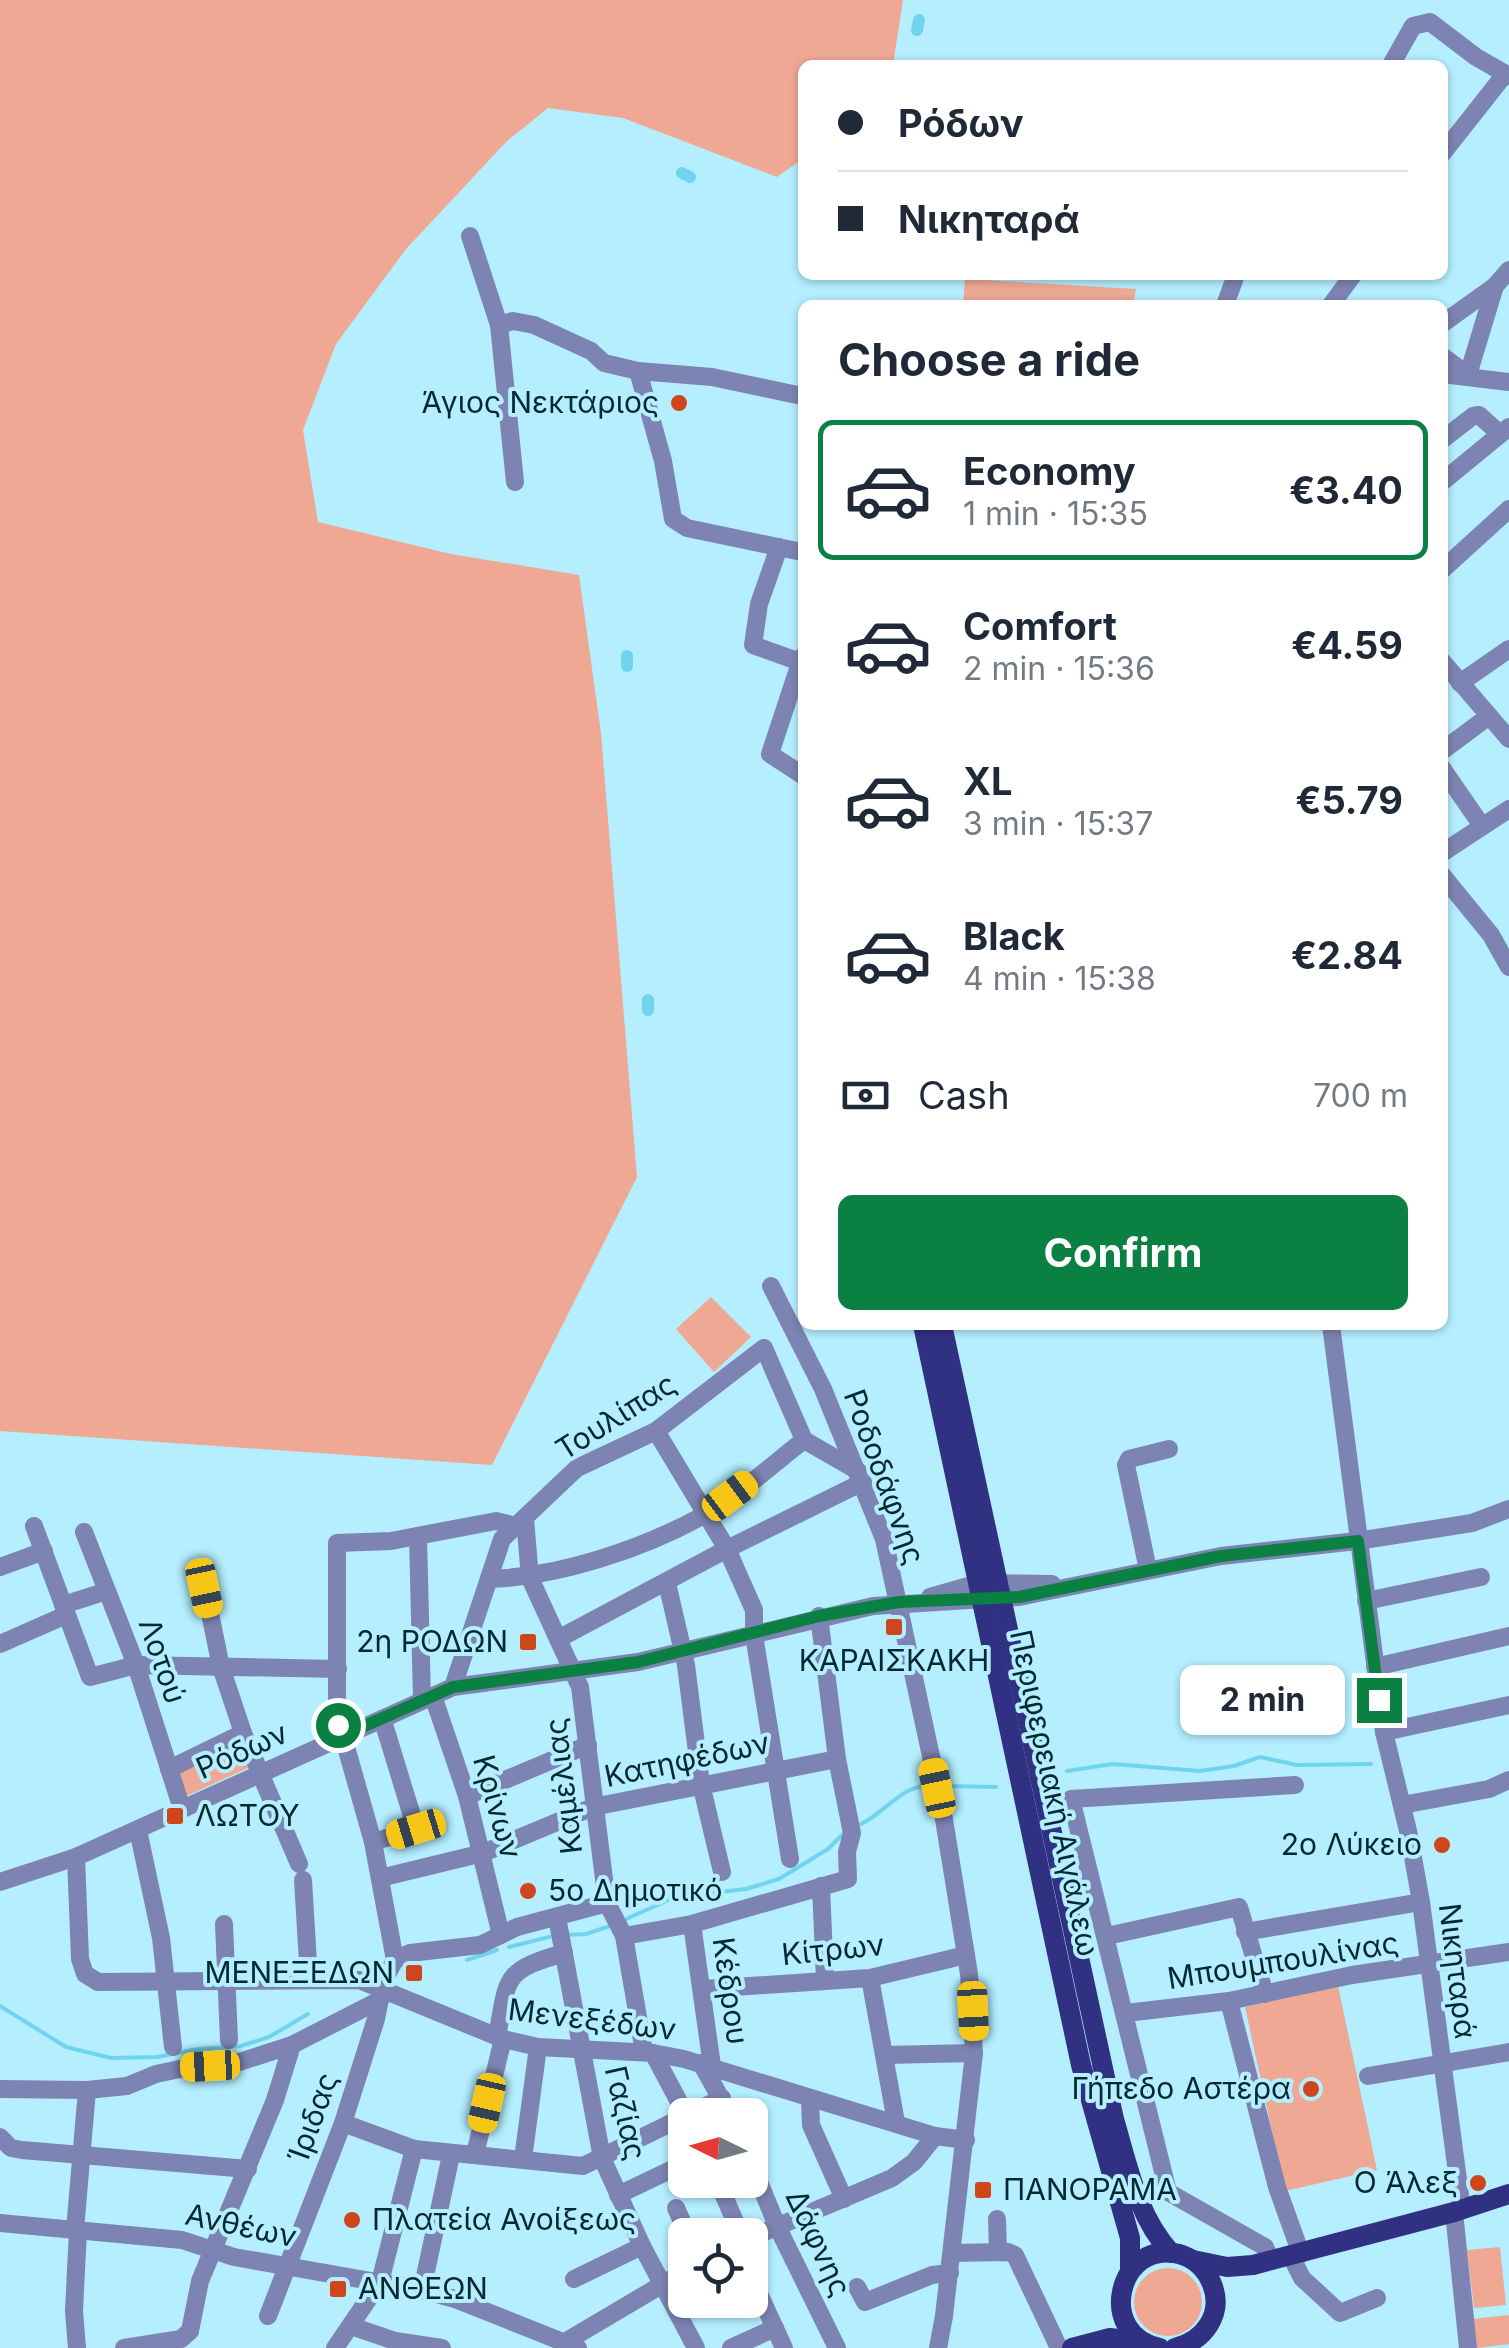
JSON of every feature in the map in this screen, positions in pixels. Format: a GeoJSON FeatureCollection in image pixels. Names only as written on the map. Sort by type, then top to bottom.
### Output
{"type":"FeatureCollection","features":[{"type":"Feature","properties":{"kind":"main road","name":"Περιφερειακή Αιγάλεω"},"geometry":{"type":"LineString","coordinates":[[924,1330],[1114,2120],[1143,2212],[1170,2253]]}},
{"type":"Feature","properties":{"kind":"main road","name":"Περιφερειακή Αιγάλεω"},"geometry":{"type":"LineString","coordinates":[[943,1330],[1081,2065],[1130,2238],[1130,2271]]}},
{"type":"Feature","properties":{"kind":"main road"},"geometry":{"type":"LineString","coordinates":[[1069,2347],[1104,2324],[1130,2271],[1155,2254],[1170,2253],[1227,2267],[1279,2259],[1509,2194]]}},
{"type":"Feature","properties":{"kind":"main road"},"geometry":{"type":"LineString","coordinates":[[1176,2348],[1201,2336],[1232,2282],[1279,2259]]}},
{"type":"Feature","properties":{"kind":"main road"},"geometry":{"type":"LineString","coordinates":[[1193,2260],[1206,2272],[1214,2288],[1208,2348]]}},
{"type":"Feature","properties":{"kind":"main road"},"geometry":{"type":"LineString","coordinates":[[1120,2295],[1125,2322],[1154,2347]]}},
{"type":"Feature","properties":{"kind":"main road"},"geometry":{"type":"LineString","coordinates":[[1069,2347],[1110,2338],[1154,2347]]}},
{"type":"Feature","properties":{"kind":"street"},"geometry":{"type":"LineString","coordinates":[[1394,60],[1412,26],[1430,22],[1507,75],[1448,147]]}},
{"type":"Feature","properties":{"kind":"street"},"geometry":{"type":"LineString","coordinates":[[470,236],[499,325],[515,482]]}},
{"type":"Feature","properties":{"kind":"street"},"geometry":{"type":"LineString","coordinates":[[1448,320],[1495,286],[1509,270]]}},
{"type":"Feature","properties":{"kind":"street"},"geometry":{"type":"LineString","coordinates":[[1468,375],[1495,286]]}},
{"type":"Feature","properties":{"kind":"street"},"geometry":{"type":"LineString","coordinates":[[499,325],[513,321],[534,325],[597,357],[638,371],[712,377],[798,395]]}},
{"type":"Feature","properties":{"kind":"street"},"geometry":{"type":"LineString","coordinates":[[1448,360],[1468,375]]}},
{"type":"Feature","properties":{"kind":"street"},"geometry":{"type":"LineString","coordinates":[[638,371],[664,460],[673,519],[687,528],[798,551]]}},
{"type":"Feature","properties":{"kind":"street"},"geometry":{"type":"LineString","coordinates":[[1448,374],[1509,382]]}},
{"type":"Feature","properties":{"kind":"street"},"geometry":{"type":"LineString","coordinates":[[1448,435],[1480,415],[1504,431],[1448,475]]}},
{"type":"Feature","properties":{"kind":"street"},"geometry":{"type":"LineString","coordinates":[[1448,565],[1509,509]]}},
{"type":"Feature","properties":{"kind":"street"},"geometry":{"type":"LineString","coordinates":[[778,548],[762,594],[754,645],[798,658]]}},
{"type":"Feature","properties":{"kind":"street"},"geometry":{"type":"LineString","coordinates":[[1460,682],[1509,648]]}},
{"type":"Feature","properties":{"kind":"street"},"geometry":{"type":"LineString","coordinates":[[1448,668],[1509,738]]}},
{"type":"Feature","properties":{"kind":"street"},"geometry":{"type":"LineString","coordinates":[[798,671],[770,754],[798,772]]}},
{"type":"Feature","properties":{"kind":"street"},"geometry":{"type":"LineString","coordinates":[[1448,747],[1489,716]]}},
{"type":"Feature","properties":{"kind":"street"},"geometry":{"type":"LineString","coordinates":[[1448,777],[1482,826]]}},
{"type":"Feature","properties":{"kind":"street"},"geometry":{"type":"LineString","coordinates":[[1448,849],[1509,809]]}},
{"type":"Feature","properties":{"kind":"street"},"geometry":{"type":"LineString","coordinates":[[1448,882],[1491,935],[1509,967]]}},
{"type":"Feature","properties":{"kind":"street"},"geometry":{"type":"LineString","coordinates":[[1491,935],[1509,923]]}},
{"type":"Feature","properties":{"kind":"street","name":"Ροδοδάφνης"},"geometry":{"type":"LineString","coordinates":[[771,1286],[823,1389],[884,1539],[942,1808],[966,1954],[974,2053],[938,2348]]}},
{"type":"Feature","properties":{"kind":"street","name":"Νικηταρά"},"geometry":{"type":"LineString","coordinates":[[1332,1330],[1384,1732],[1402,1806],[1431,1965],[1458,2211],[1468,2348]]}},
{"type":"Feature","properties":{"kind":"street","name":"Τουλίπας"},"geometry":{"type":"LineString","coordinates":[[514,1528],[578,1468],[656,1431],[764,1348],[804,1440]]}},
{"type":"Feature","properties":{"kind":"street"},"geometry":{"type":"LineString","coordinates":[[656,1431],[727,1549],[754,1610],[754,1635],[790,1860]]}},
{"type":"Feature","properties":{"kind":"street"},"geometry":{"type":"LineString","coordinates":[[489,1579],[530,1578],[638,1546],[706,1514],[804,1440],[860,1476],[667,1584],[558,1639]]}},
{"type":"Feature","properties":{"kind":"street"},"geometry":{"type":"LineString","coordinates":[[1148,1570],[1126,1465],[1129,1460],[1169,1448]]}},
{"type":"Feature","properties":{"kind":"street","name":"Ρόδων"},"geometry":{"type":"LineString","coordinates":[[0,1882],[76,1858],[453,1687],[575,1672],[682,1652],[819,1616],[899,1602],[1066,1585],[1270,1548],[1358,1541],[1508,1517]]}},
{"type":"Feature","properties":{"kind":"street"},"geometry":{"type":"LineString","coordinates":[[453,1687],[489,1579],[514,1528],[496,1520],[392,1541],[337,1543],[337,1715],[372,1842],[395,1960],[410,1953],[470,1947],[517,1927],[607,1903]]}},
{"type":"Feature","properties":{"kind":"street"},"geometry":{"type":"LineString","coordinates":[[34,1526],[90,1676],[136,1665],[338,1669]]}},
{"type":"Feature","properties":{"kind":"street","name":"Καμέλιας"},"geometry":{"type":"LineString","coordinates":[[514,1528],[530,1578],[575,1672],[607,1903],[624,1936],[649,2052],[676,2098]]}},
{"type":"Feature","properties":{"kind":"street","name":"Λοτού"},"geometry":{"type":"LineString","coordinates":[[84,1532],[136,1665],[182,1810]]}},
{"type":"Feature","properties":{"kind":"street","name":"Κρίνων"},"geometry":{"type":"LineString","coordinates":[[418,1536],[428,1698],[467,1796],[500,1935]]}},
{"type":"Feature","properties":{"kind":"street"},"geometry":{"type":"LineString","coordinates":[[0,1566],[44,1552]]}},
{"type":"Feature","properties":{"kind":"street"},"geometry":{"type":"LineString","coordinates":[[1366,1601],[1482,1577]]}},
{"type":"Feature","properties":{"kind":"street"},"geometry":{"type":"LineString","coordinates":[[667,1584],[682,1652],[700,1784],[722,1872]]}},
{"type":"Feature","properties":{"kind":"street"},"geometry":{"type":"LineString","coordinates":[[204,1588],[221,1666],[243,1732],[301,1872],[309,1980]]}},
{"type":"Feature","properties":{"kind":"street"},"geometry":{"type":"LineString","coordinates":[[0,1644],[107,1591]]}},
{"type":"Feature","properties":{"kind":"street"},"geometry":{"type":"LineString","coordinates":[[624,1936],[692,1924],[848,1879],[847,1852],[852,1833],[837,1759],[819,1616]]}},
{"type":"Feature","properties":{"kind":"street"},"geometry":{"type":"LineString","coordinates":[[1374,1667],[1509,1636]]}},
{"type":"Feature","properties":{"kind":"street"},"geometry":{"type":"LineString","coordinates":[[1384,1732],[1509,1706]]}},
{"type":"Feature","properties":{"kind":"street"},"geometry":{"type":"LineString","coordinates":[[372,1842],[416,1829],[384,1721]]}},
{"type":"Feature","properties":{"kind":"street"},"geometry":{"type":"LineString","coordinates":[[169,1769],[243,1732]]}},
{"type":"Feature","properties":{"kind":"street"},"geometry":{"type":"LineString","coordinates":[[467,1796],[588,1745]]}},
{"type":"Feature","properties":{"kind":"street","name":"Κατηφέδων"},"geometry":{"type":"LineString","coordinates":[[380,1878],[483,1853],[593,1807],[837,1759]]}},
{"type":"Feature","properties":{"kind":"street"},"geometry":{"type":"LineString","coordinates":[[1402,1806],[1489,1788],[1509,1780]]}},
{"type":"Feature","properties":{"kind":"street"},"geometry":{"type":"LineString","coordinates":[[1295,1786],[1072,1799],[1168,2192],[1264,2246],[1340,2313],[1377,2298]]}},
{"type":"Feature","properties":{"kind":"street"},"geometry":{"type":"LineString","coordinates":[[138,1830],[161,1938],[172,2047]]}},
{"type":"Feature","properties":{"kind":"street","name":"Μενεξέδων"},"geometry":{"type":"LineString","coordinates":[[76,1858],[80,1958],[85,1974],[98,1982],[359,1980],[381,1994],[500,2038],[538,2047],[649,2052],[707,2065],[935,2136],[966,2140]]}},
{"type":"Feature","properties":{"kind":"street"},"geometry":{"type":"LineString","coordinates":[[821,1886],[825,1980]]}},
{"type":"Feature","properties":{"kind":"street"},"geometry":{"type":"LineString","coordinates":[[1246,1932],[1421,1902]]}},
{"type":"Feature","properties":{"kind":"street"},"geometry":{"type":"LineString","coordinates":[[1107,1936],[1240,1906],[1265,1994]]}},
{"type":"Feature","properties":{"kind":"street","name":"Γαζίας"},"geometry":{"type":"LineString","coordinates":[[557,1916],[602,2158],[642,2246],[696,2348]]}},
{"type":"Feature","properties":{"kind":"street"},"geometry":{"type":"LineString","coordinates":[[224,1924],[229,2040]]}},
{"type":"Feature","properties":{"kind":"street","name":"Κέδρου"},"geometry":{"type":"LineString","coordinates":[[692,1924],[704,1990],[707,2065]]}},
{"type":"Feature","properties":{"kind":"street"},"geometry":{"type":"LineString","coordinates":[[476,2154],[508,1980],[526,1964],[564,1952]]}},
{"type":"Feature","properties":{"kind":"street","name":"Μπουμπουλίνας"},"geometry":{"type":"LineString","coordinates":[[1126,2013],[1230,2001],[1352,1975],[1509,1952]]}},
{"type":"Feature","properties":{"kind":"street","name":"Κίτρων"},"geometry":{"type":"LineString","coordinates":[[704,1990],[870,1978],[966,1954]]}},
{"type":"Feature","properties":{"kind":"street","name":"Ίριδας"},"geometry":{"type":"LineString","coordinates":[[268,2316],[343,2123],[381,1994],[395,1960]]}},
{"type":"Feature","properties":{"kind":"street"},"geometry":{"type":"LineString","coordinates":[[870,1978],[896,2122]]}},
{"type":"Feature","properties":{"kind":"street"},"geometry":{"type":"LineString","coordinates":[[0,2090],[127,2086],[189,2067],[230,2065],[292,2045],[381,1994]]}},
{"type":"Feature","properties":{"kind":"street"},"geometry":{"type":"LineString","coordinates":[[1230,2001],[1277,2187],[1279,2259]]}},
{"type":"Feature","properties":{"kind":"street"},"geometry":{"type":"LineString","coordinates":[[124,2348],[181,2339],[190,2331],[194,2302],[212,2250],[275,2100],[292,2045]]}},
{"type":"Feature","properties":{"kind":"street"},"geometry":{"type":"LineString","coordinates":[[522,2160],[538,2047]]}},
{"type":"Feature","properties":{"kind":"street"},"geometry":{"type":"LineString","coordinates":[[1368,2076],[1509,2052]]}},
{"type":"Feature","properties":{"kind":"street"},"geometry":{"type":"LineString","coordinates":[[885,2055],[974,2053]]}},
{"type":"Feature","properties":{"kind":"street"},"geometry":{"type":"LineString","coordinates":[[707,2065],[722,2098]]}},
{"type":"Feature","properties":{"kind":"street"},"geometry":{"type":"LineString","coordinates":[[77,2348],[77,2230],[87,2090]]}},
{"type":"Feature","properties":{"kind":"street"},"geometry":{"type":"LineString","coordinates":[[810,2100],[811,2125],[844,2199]]}},
{"type":"Feature","properties":{"kind":"street"},"geometry":{"type":"LineString","coordinates":[[343,2123],[414,2149],[584,2166],[668,2124]]}},
{"type":"Feature","properties":{"kind":"street"},"geometry":{"type":"LineString","coordinates":[[768,2232],[904,2171],[935,2136]]}},
{"type":"Feature","properties":{"kind":"street"},"geometry":{"type":"LineString","coordinates":[[0,2137],[11,2148],[22,2150],[248,2169]]}},
{"type":"Feature","properties":{"kind":"street"},"geometry":{"type":"LineString","coordinates":[[335,2348],[380,2282],[414,2149]]}},
{"type":"Feature","properties":{"kind":"street"},"geometry":{"type":"LineString","coordinates":[[422,2290],[451,2155]]}},
{"type":"Feature","properties":{"kind":"street"},"geometry":{"type":"LineString","coordinates":[[618,2195],[668,2171]]}},
{"type":"Feature","properties":{"kind":"street","name":"Δάφνης"},"geometry":{"type":"LineString","coordinates":[[766,2198],[837,2348]]}},
{"type":"Feature","properties":{"kind":"street"},"geometry":{"type":"LineString","coordinates":[[676,2208],[680,2218]]}},
{"type":"Feature","properties":{"kind":"street"},"geometry":{"type":"LineString","coordinates":[[997,2219],[998,2252]]}},
{"type":"Feature","properties":{"kind":"street","name":"Ανθέων"},"geometry":{"type":"LineString","coordinates":[[0,2223],[182,2240],[212,2250],[422,2290],[456,2299],[572,2345]]}},
{"type":"Feature","properties":{"kind":"street"},"geometry":{"type":"LineString","coordinates":[[574,2279],[642,2246]]}},
{"type":"Feature","properties":{"kind":"street"},"geometry":{"type":"LineString","coordinates":[[952,2253],[1015,2255],[1069,2347]]}},
{"type":"Feature","properties":{"kind":"street"},"geometry":{"type":"LineString","coordinates":[[857,2287],[865,2302],[932,2274],[950,2273]]}},
{"type":"Feature","properties":{"kind":"street"},"geometry":{"type":"LineString","coordinates":[[572,2345],[668,2281]]}},
{"type":"Feature","properties":{"kind":"street"},"geometry":{"type":"LineString","coordinates":[[768,2313],[784,2348]]}},
{"type":"Feature","properties":{"kind":"street"},"geometry":{"type":"LineString","coordinates":[[351,2326],[395,2341],[440,2348]]}},
{"type":"Feature","properties":{"kind":"street"},"geometry":{"type":"LineString","coordinates":[[730,2348],[775,2328]]}},
{"type":"Feature","properties":{"kind":"street"},"geometry":{"type":"LineString","coordinates":[[190,2331],[204,2348]]}},
{"type":"Feature","properties":{"kind":"shaded area"},"geometry":{"type":"Polygon","coordinates":[[[0,0],[903,0],[894,60],[798,60],[798,162],[777,177],[623,118],[548,108],[507,141],[406,249],[336,344],[303,430],[318,522],[451,554],[579,575],[601,733],[637,1177],[492,1465],[0,1431],[0,0]]]}},
{"type":"Feature","properties":{"kind":"shaded area"},"geometry":{"type":"Polygon","coordinates":[[[965,280],[1136,289],[1134,300],[963,300],[965,280]]]}},
{"type":"Feature","properties":{"kind":"shaded area"},"geometry":{"type":"Polygon","coordinates":[[[711,1297],[751,1337],[714,1372],[676,1329],[711,1297]]]}},
{"type":"Feature","properties":{"kind":"shaded area"},"geometry":{"type":"Polygon","coordinates":[[[239,1739],[248,1768],[182,1798],[174,1771],[239,1739]]]}},
{"type":"Feature","properties":{"kind":"shaded area","name":"Γήπεδο Αστέρα"},"geometry":{"type":"Polygon","coordinates":[[[1338,1986],[1377,2170],[1285,2191],[1245,2007],[1338,1986]]]}},
{"type":"Feature","properties":{"kind":"shaded area"},"geometry":{"type":"Polygon","coordinates":[[[1500,2247],[1506,2305],[1474,2308],[1467,2250],[1500,2247]]]}},
{"type":"Feature","properties":{"kind":"shaded area"},"geometry":{"type":"Polygon","coordinates":[[[1168,2268],[1192,2278],[1202,2302],[1192,2326],[1168,2336],[1144,2326],[1134,2302],[1144,2278],[1168,2268]]]}},
{"type":"Feature","properties":{"kind":"shaded area"},"geometry":{"type":"Polygon","coordinates":[[[1509,2315],[1509,2344],[1477,2348],[1472,2319],[1509,2315]]]}},
{"type":"Feature","properties":{"kind":"waterway"},"geometry":{"type":"LineString","coordinates":[[917,30],[919,20]]}},
{"type":"Feature","properties":{"kind":"waterway"},"geometry":{"type":"LineString","coordinates":[[682,173],[690,177]]}},
{"type":"Feature","properties":{"kind":"waterway"},"geometry":{"type":"LineString","coordinates":[[627,656],[627,666]]}},
{"type":"Feature","properties":{"kind":"waterway"},"geometry":{"type":"LineString","coordinates":[[648,1000],[648,1010]]}},
{"type":"Feature","properties":{"kind":"waterway"},"geometry":{"type":"LineString","coordinates":[[1067,1771],[1113,1764],[1200,1771],[1260,1757],[1297,1765],[1371,1764]]}},
{"type":"Feature","properties":{"kind":"waterway"},"geometry":{"type":"LineString","coordinates":[[861,1824],[901,1795],[926,1786]]}},
{"type":"Feature","properties":{"kind":"waterway"},"geometry":{"type":"LineString","coordinates":[[942,1786],[996,1787]]}},
{"type":"Feature","properties":{"kind":"waterway"},"geometry":{"type":"LineString","coordinates":[[624,1920],[675,1897],[746,1889],[779,1879],[828,1849],[846,1831]]}},
{"type":"Feature","properties":{"kind":"waterway"},"geometry":{"type":"LineString","coordinates":[[565,1935],[586,1934],[613,1925]]}},
{"type":"Feature","properties":{"kind":"waterway"},"geometry":{"type":"LineString","coordinates":[[509,1947],[553,1936]]}},
{"type":"Feature","properties":{"kind":"waterway"},"geometry":{"type":"LineString","coordinates":[[467,1960],[497,1950]]}},
{"type":"Feature","properties":{"kind":"waterway"},"geometry":{"type":"LineString","coordinates":[[0,2006],[66,2047],[111,2058],[157,2057],[241,2046],[269,2037],[308,2014]]}},
{"type":"Feature","properties":{"kind":"place","name":"Άγιος Νεκτάριος"},"geometry":{"type":"Point","coordinates":[679,403]}},
{"type":"Feature","properties":{"kind":"place","name":"ΚΑΡΑΙΣΚΑΚΗ"},"geometry":{"type":"Point","coordinates":[894,1627]}},
{"type":"Feature","properties":{"kind":"place","name":"2η ΡΟΔΩΝ"},"geometry":{"type":"Point","coordinates":[528,1642]}},
{"type":"Feature","properties":{"kind":"place","name":"ΛΩΤΟΥ"},"geometry":{"type":"Point","coordinates":[175,1816]}},
{"type":"Feature","properties":{"kind":"place","name":"2ο Λύκειο"},"geometry":{"type":"Point","coordinates":[1442,1845]}},
{"type":"Feature","properties":{"kind":"place","name":"5ο Δημοτικό"},"geometry":{"type":"Point","coordinates":[528,1891]}},
{"type":"Feature","properties":{"kind":"place","name":"ΜΕΝΕΞΕΔΩΝ"},"geometry":{"type":"Point","coordinates":[414,1973]}},
{"type":"Feature","properties":{"kind":"place","name":"Γήπεδο Αστέρα"},"geometry":{"type":"Point","coordinates":[1311,2089]}},
{"type":"Feature","properties":{"kind":"place","name":"Ο Άλεξ"},"geometry":{"type":"Point","coordinates":[1478,2183]}},
{"type":"Feature","properties":{"kind":"place","name":"ΠΑΝΟΡΑΜΑ"},"geometry":{"type":"Point","coordinates":[983,2190]}},
{"type":"Feature","properties":{"kind":"place","name":"Πλατεία Ανοίξεως"},"geometry":{"type":"Point","coordinates":[352,2220]}},
{"type":"Feature","properties":{"kind":"place","name":"ΑΝΘΕΩΝ"},"geometry":{"type":"Point","coordinates":[338,2289]}},
{"type":"Feature","properties":{"kind":"route"},"geometry":{"type":"LineString","coordinates":[[338,1725],[342,1736],[384,1721],[453,1687],[638,1662],[873,1606],[1019,1597],[1221,1556],[1358,1541],[1379,1700]]}}]}
